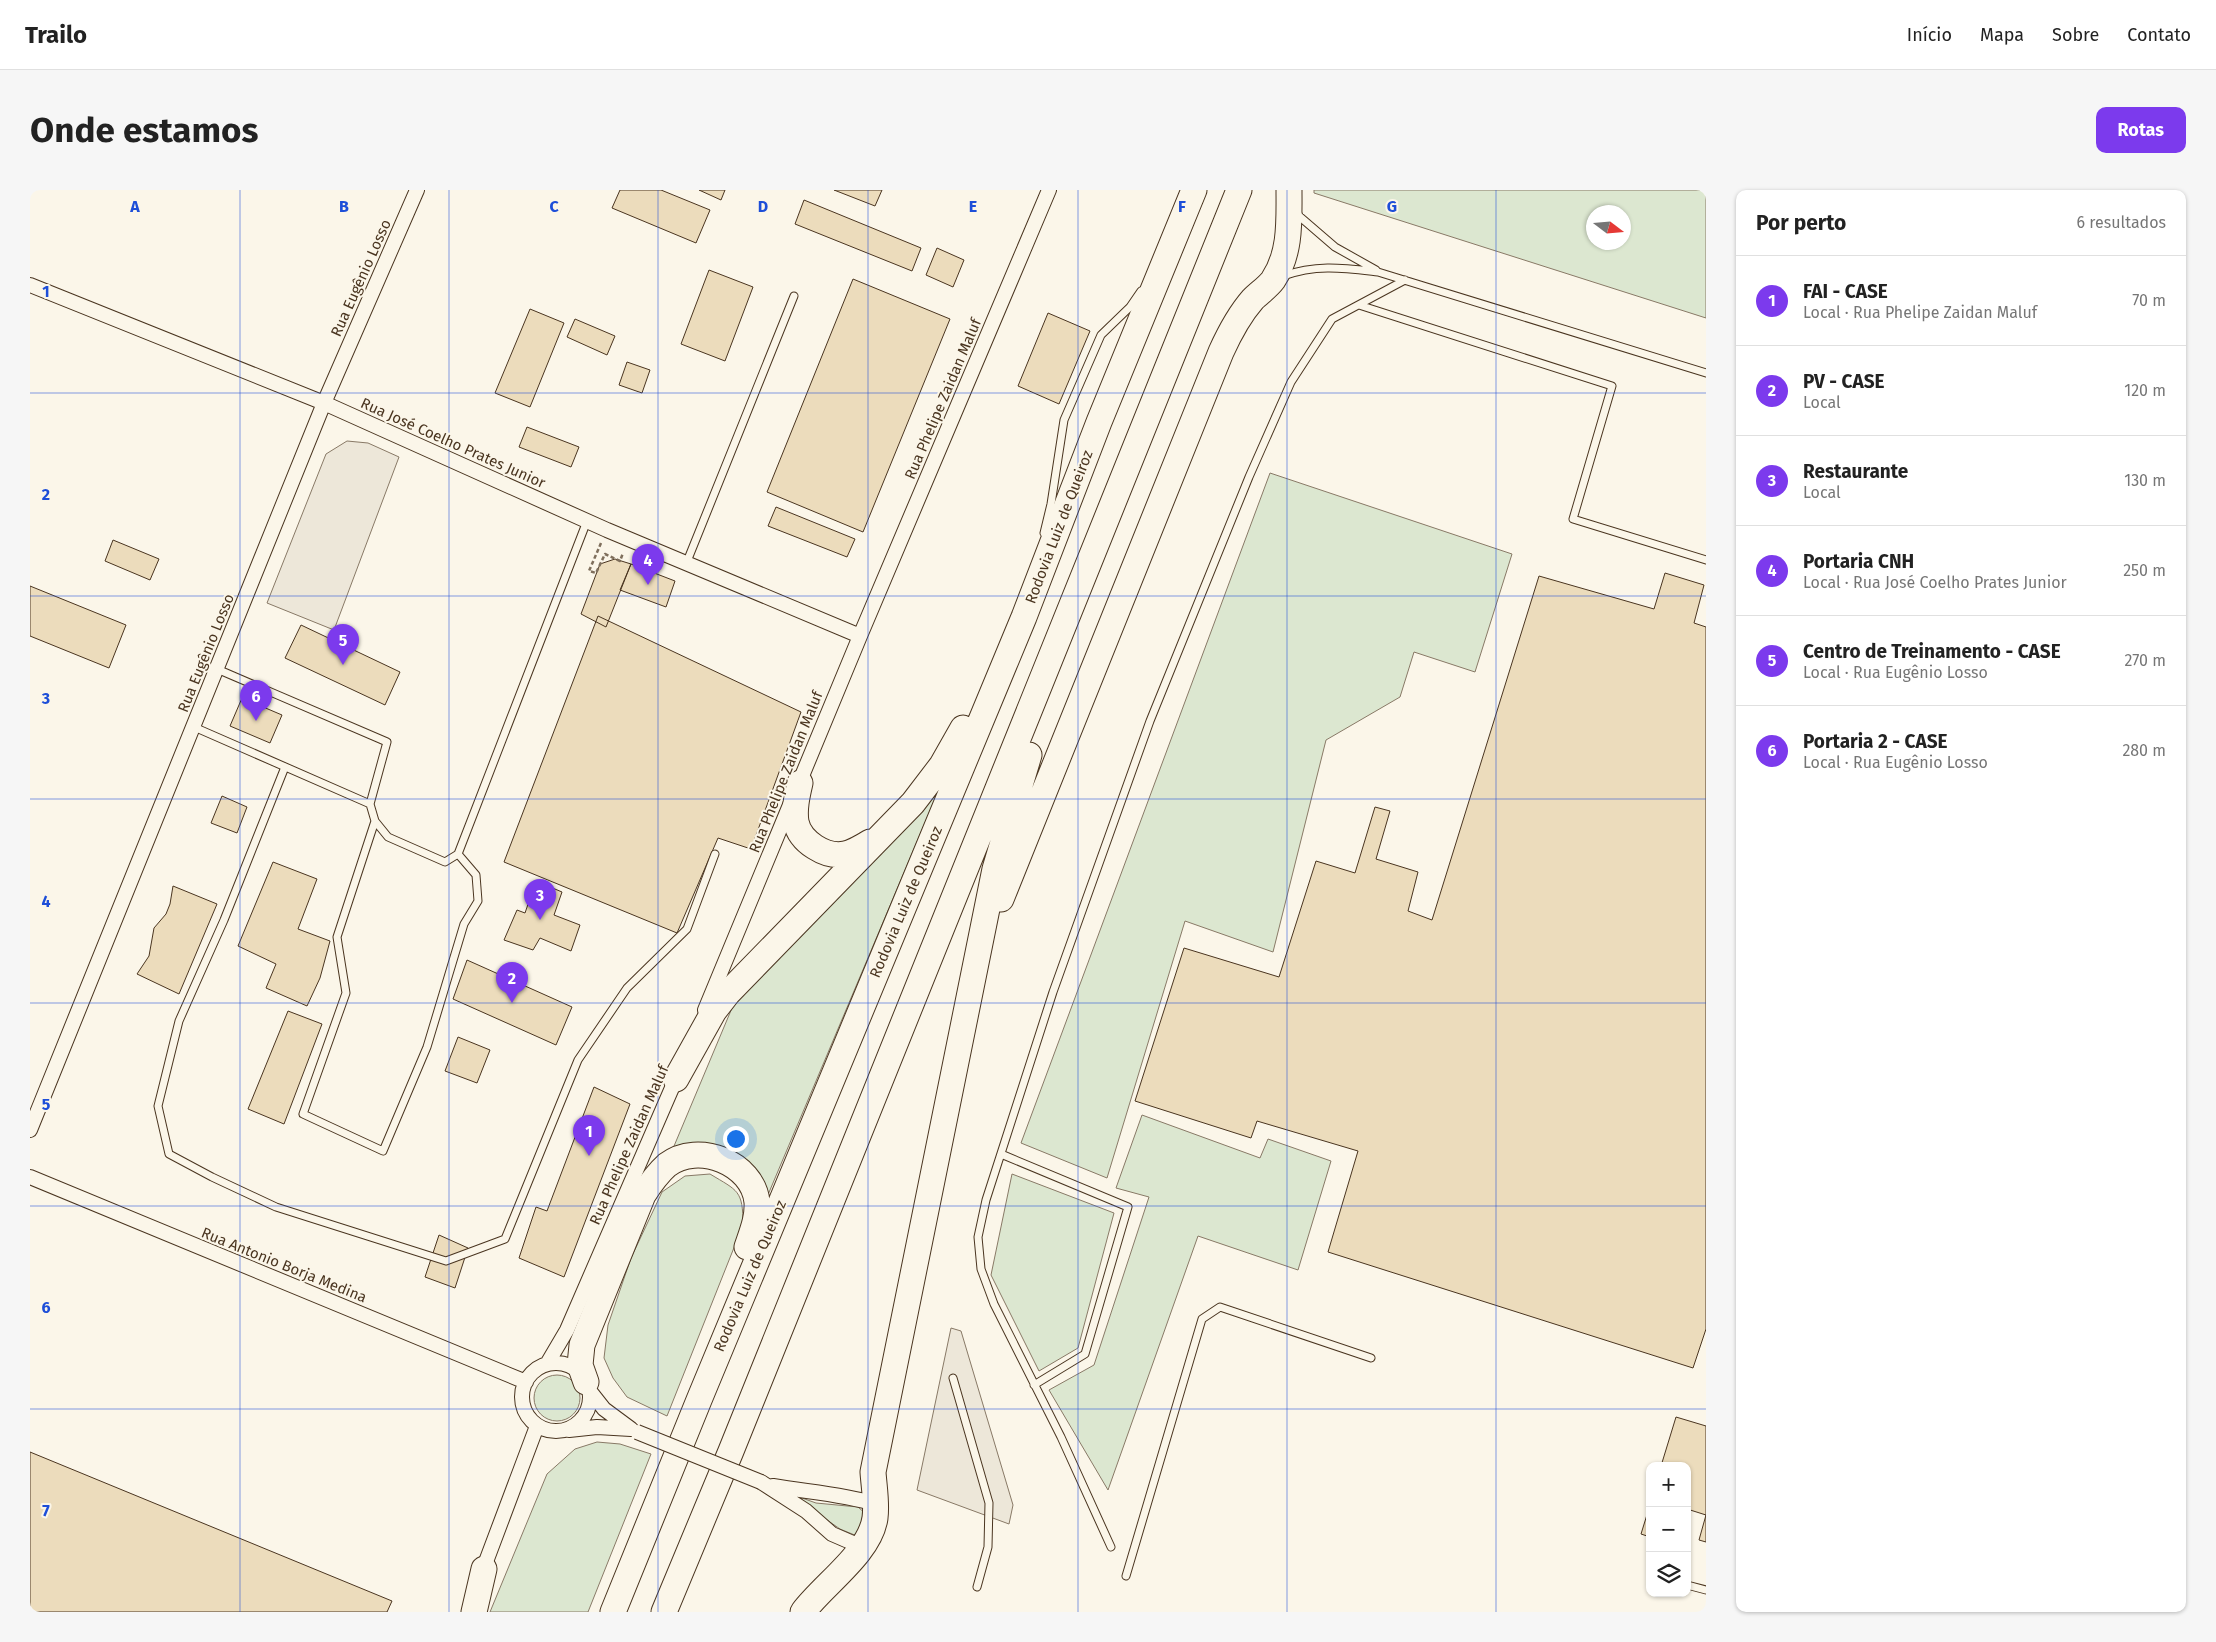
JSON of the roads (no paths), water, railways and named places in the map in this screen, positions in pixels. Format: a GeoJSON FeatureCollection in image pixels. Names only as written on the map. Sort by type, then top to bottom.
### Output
{"type":"FeatureCollection","features":[{"type":"Feature","properties":{"kind":"highway","name":"Rodovia Luiz de Queiroz"},"geometry":{"type":"LineString","coordinates":[[613,1612],[1024,617],[1099,422],[1194,190]]}},
{"type":"Feature","properties":{"kind":"highway"},"geometry":{"type":"LineString","coordinates":[[664,1612],[1239,190]]}},
{"type":"Feature","properties":{"kind":"highway"},"geometry":{"type":"LineString","coordinates":[[978,957],[1221,352],[1235,321],[1272,280],[1284,256],[1289,232],[1290,190]]}},
{"type":"Feature","properties":{"kind":"highway"},"geometry":{"type":"LineString","coordinates":[[803,1612],[862,1547],[873,1529],[876,1504],[873,1472],[995,869],[1019,784],[1131,461]]}},
{"type":"Feature","properties":{"kind":"highway"},"geometry":{"type":"LineString","coordinates":[[676,1080],[714,1011],[728,993],[913,803],[942,766],[1024,617]]}},
{"type":"Feature","properties":{"kind":"highway"},"geometry":{"type":"LineString","coordinates":[[800,783],[796,798],[797,824],[810,844],[820,850],[843,855],[854,852],[884,832]]}},
{"type":"Feature","properties":{"kind":"highway"},"geometry":{"type":"LineString","coordinates":[[587,1386],[580,1365],[582,1345],[644,1196],[654,1178],[668,1164],[681,1158],[712,1156],[726,1161],[742,1172],[752,1186],[756,1201],[757,1218],[699,1400]]}},
{"type":"Feature","properties":{"kind":"highway"},"geometry":{"type":"LineString","coordinates":[[602,1612],[658,1502]]}},
{"type":"Feature","properties":{"kind":"highway"},"geometry":{"type":"LineString","coordinates":[[474,1612],[484,1569]]}},
{"type":"Feature","properties":{"kind":"street","name":"Rua Eugênio Losso"},"geometry":{"type":"LineString","coordinates":[[30,1130],[324,403],[417,190]]}},
{"type":"Feature","properties":{"kind":"street","name":"Rua Phelipe Zaidan Maluf"},"geometry":{"type":"LineString","coordinates":[[547,1364],[567,1330],[676,1080],[860,636],[1049,190]]}},
{"type":"Feature","properties":{"kind":"street","name":"Rua José Coelho Prates Junior"},"geometry":{"type":"LineString","coordinates":[[30,285],[324,403],[607,530],[860,636]]}},
{"type":"Feature","properties":{"kind":"street","name":"Rua Antonio Borja Medina"},"geometry":{"type":"LineString","coordinates":[[30,1178],[526,1382]]}},
{"type":"Feature","properties":{"kind":"street"},"geometry":{"type":"LineString","coordinates":[[634,1430],[598,1427],[548,1431],[537,1426],[524,1410],[522,1400],[526,1382],[531,1374],[547,1364],[556,1363],[574,1368],[604,1409],[634,1430],[763,1483],[806,1511],[832,1534],[862,1547]]}},
{"type":"Feature","properties":{"kind":"street"},"geometry":{"type":"LineString","coordinates":[[565,1430],[582,1419],[590,1400],[587,1386]]}},
{"type":"Feature","properties":{"kind":"street"},"geometry":{"type":"LineString","coordinates":[[465,1612],[484,1569],[537,1426]]}},
{"type":"Feature","properties":{"kind":"street"},"geometry":{"type":"LineString","coordinates":[[763,1483],[814,1493],[847,1496],[876,1504]]}},
{"type":"Feature","properties":{"kind":"lane"},"geometry":{"type":"LineString","coordinates":[[1153,269],[1190,190]]}},
{"type":"Feature","properties":{"kind":"lane"},"geometry":{"type":"LineString","coordinates":[[1290,190],[1299,216],[1317,233],[1335,247],[1378,272]]}},
{"type":"Feature","properties":{"kind":"lane"},"geometry":{"type":"LineString","coordinates":[[1272,280],[1302,270],[1333,266],[1378,272],[1706,373]]}},
{"type":"Feature","properties":{"kind":"lane"},"geometry":{"type":"LineString","coordinates":[[1111,1547],[994,1304],[981,1269],[978,1237],[986,1200],[1053,992],[1150,721],[1249,477],[1291,382],[1332,319],[1405,280]]}},
{"type":"Feature","properties":{"kind":"lane"},"geometry":{"type":"LineString","coordinates":[[1042,542],[1051,504],[1064,420],[1101,335],[1130,308],[1144,286]]}},
{"type":"Feature","properties":{"kind":"lane"},"geometry":{"type":"LineString","coordinates":[[686,564],[794,296]]}},
{"type":"Feature","properties":{"kind":"lane"},"geometry":{"type":"LineString","coordinates":[[1359,305],[1612,386],[1573,519],[1706,560]]}},
{"type":"Feature","properties":{"kind":"lane"},"geometry":{"type":"LineString","coordinates":[[217,669],[387,742],[370,804],[375,821],[388,838],[445,862],[458,854],[587,521]]}},
{"type":"Feature","properties":{"kind":"lane"},"geometry":{"type":"LineString","coordinates":[[1024,617],[1040,551]]}},
{"type":"Feature","properties":{"kind":"lane"},"geometry":{"type":"LineString","coordinates":[[194,727],[370,804]]}},
{"type":"Feature","properties":{"kind":"lane"},"geometry":{"type":"LineString","coordinates":[[285,767],[224,920],[179,1021],[158,1106],[169,1154],[276,1207],[446,1261],[505,1238],[578,1060],[627,988],[686,929],[715,854]]}},
{"type":"Feature","properties":{"kind":"lane"},"geometry":{"type":"LineString","coordinates":[[375,821],[337,937],[346,993],[303,1114],[383,1152],[427,1047],[464,924],[478,901],[476,875],[458,854]]}},
{"type":"Feature","properties":{"kind":"lane"},"geometry":{"type":"LineString","coordinates":[[1001,1154],[1128,1206],[1085,1354],[1034,1385]]}},
{"type":"Feature","properties":{"kind":"lane"},"geometry":{"type":"LineString","coordinates":[[1126,1576],[1202,1319],[1220,1307],[1371,1358]]}},
{"type":"Feature","properties":{"kind":"lane"},"geometry":{"type":"LineString","coordinates":[[953,1378],[989,1503],[988,1547],[977,1587]]}},
{"type":"Feature","properties":{"kind":"lane"},"geometry":{"type":"LineString","coordinates":[[1691,1586],[1706,1590]]}},
{"type":"Feature","properties":{"kind":"place","name":"Portaria CNH"},"geometry":{"type":"Point","coordinates":[648,585]}},
{"type":"Feature","properties":{"kind":"place","name":"Centro de Treinamento - CASE"},"geometry":{"type":"Point","coordinates":[343,665]}},
{"type":"Feature","properties":{"kind":"place","name":"Portaria 2 - CASE"},"geometry":{"type":"Point","coordinates":[256,721]}},
{"type":"Feature","properties":{"kind":"place","name":"Restaurante"},"geometry":{"type":"Point","coordinates":[540,920]}},
{"type":"Feature","properties":{"kind":"place","name":"PV - CASE"},"geometry":{"type":"Point","coordinates":[512,1003]}},
{"type":"Feature","properties":{"kind":"place","name":"FAI - CASE"},"geometry":{"type":"Point","coordinates":[589,1156]}}]}
